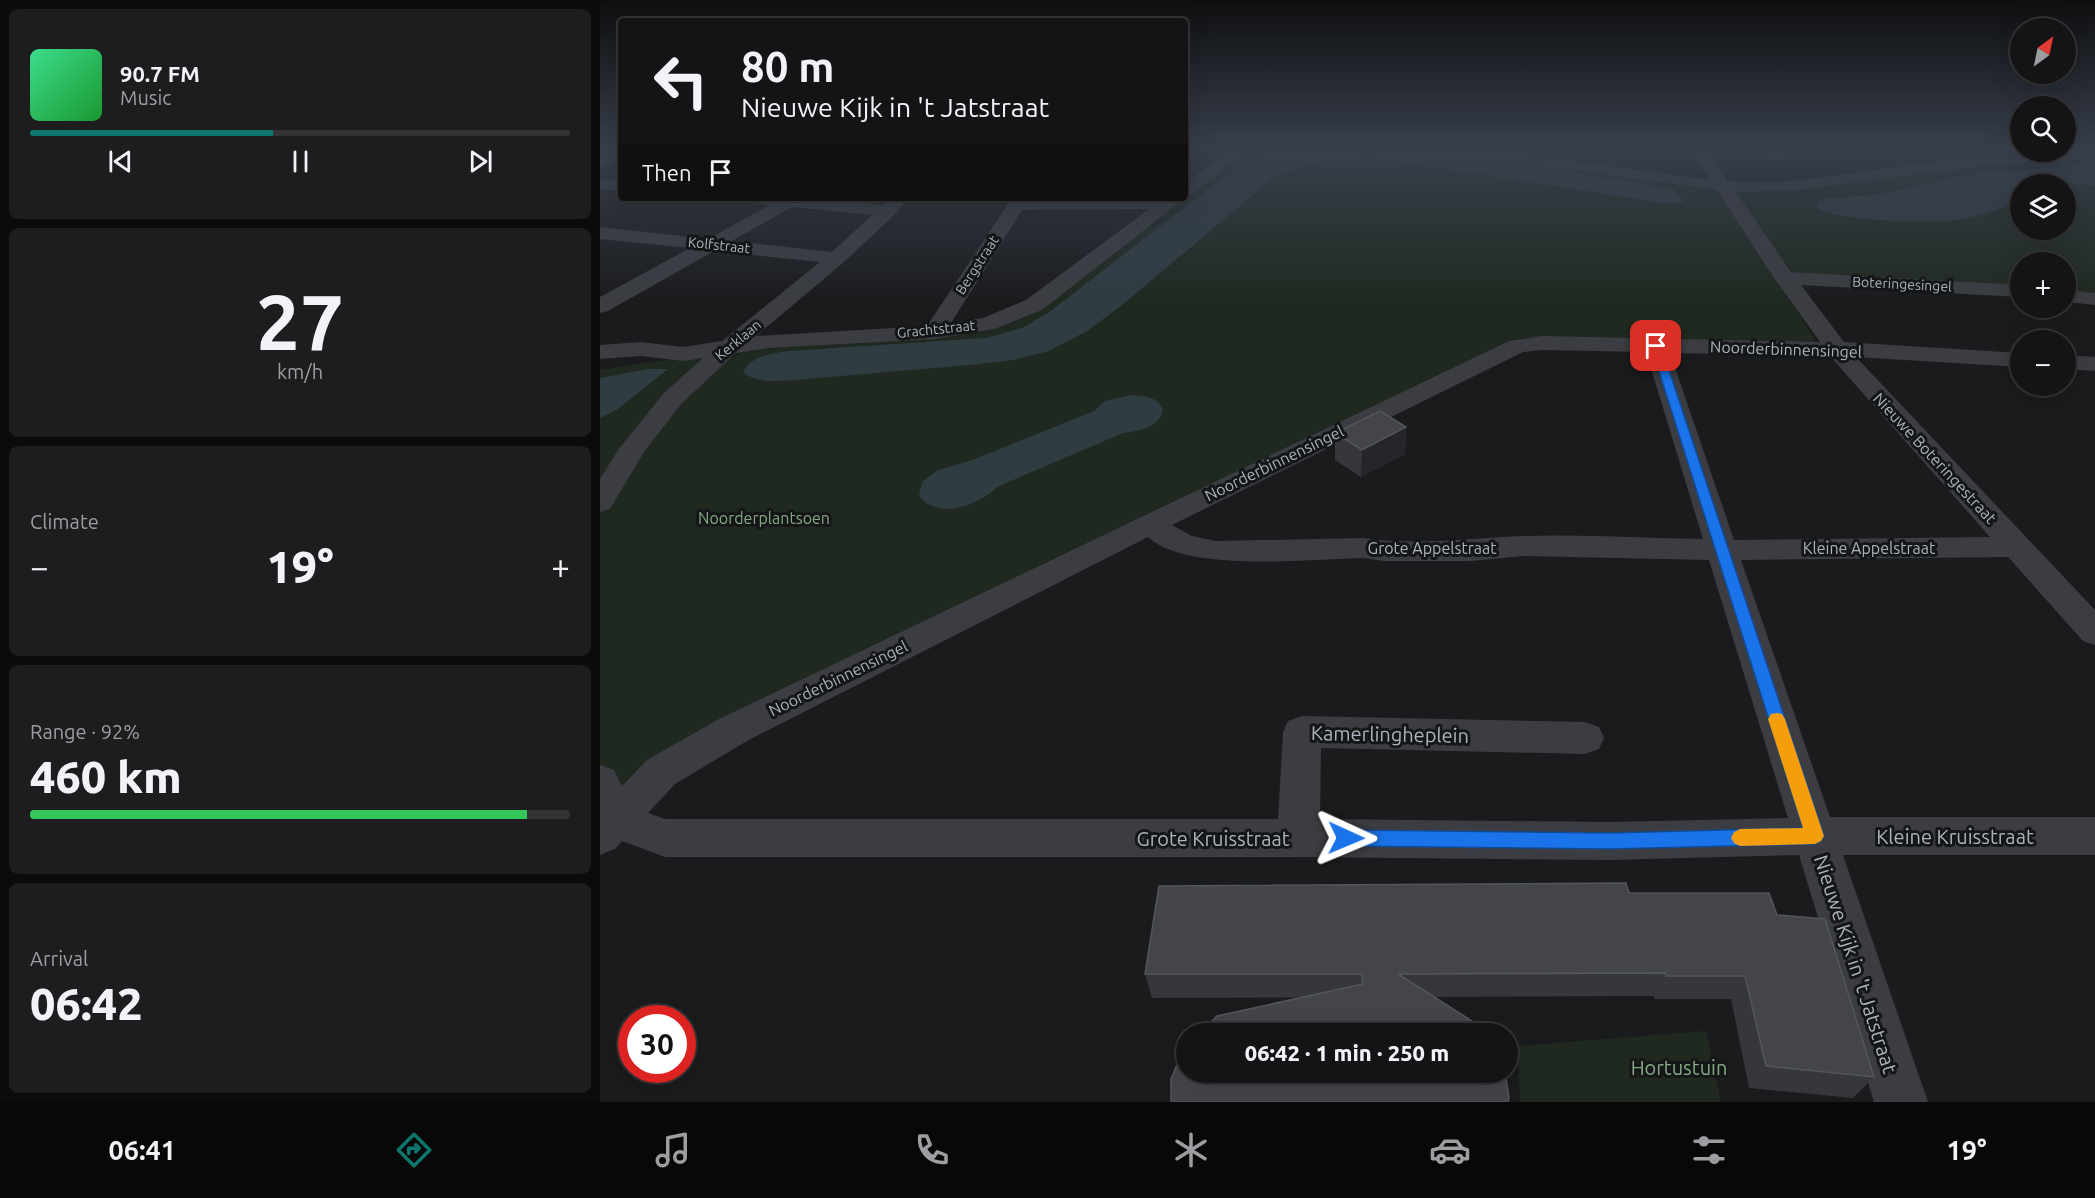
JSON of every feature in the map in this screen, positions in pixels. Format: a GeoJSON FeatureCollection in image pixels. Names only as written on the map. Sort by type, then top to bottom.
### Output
{"type":"FeatureCollection","features":[{"type":"Feature","properties":{"kind":"street","name":"Nieuwe Boteringestraat"},"geometry":{"type":"LineString","coordinates":[[1732,199],[1784,278],[1836,349],[2095,632]]}},
{"type":"Feature","properties":{"kind":"street"},"geometry":{"type":"LineString","coordinates":[[606,300],[791,201]]}},
{"type":"Feature","properties":{"kind":"street"},"geometry":{"type":"LineString","coordinates":[[818,201],[894,204]]}},
{"type":"Feature","properties":{"kind":"street"},"geometry":{"type":"LineString","coordinates":[[1018,202],[1172,201]]}},
{"type":"Feature","properties":{"kind":"street","name":"Grachtstraat"},"geometry":{"type":"LineString","coordinates":[[683,354],[768,341],[934,332],[987,324],[1034,305],[1172,201]]}},
{"type":"Feature","properties":{"kind":"street","name":"Bergstraat"},"geometry":{"type":"LineString","coordinates":[[934,332],[1018,202]]}},
{"type":"Feature","properties":{"kind":"street","name":"Kerklaan"},"geometry":{"type":"LineString","coordinates":[[600,503],[632,450],[673,398],[729,347],[837,258],[894,204]]}},
{"type":"Feature","properties":{"kind":"street","name":"Kolfstraat"},"geometry":{"type":"LineString","coordinates":[[600,233],[837,258]]}},
{"type":"Feature","properties":{"kind":"street","name":"Boteringesingel"},"geometry":{"type":"LineString","coordinates":[[1784,278],[2010,290]]}},
{"type":"Feature","properties":{"kind":"street"},"geometry":{"type":"LineString","coordinates":[[2076,297],[2095,299]]}},
{"type":"Feature","properties":{"kind":"street","name":"Noorderbinnensingel"},"geometry":{"type":"LineString","coordinates":[[605,812],[661,772],[733,730],[1151,523],[1517,346],[1540,343],[1836,349],[2010,359]]}},
{"type":"Feature","properties":{"kind":"street","name":"Nieuwe Kijk in 't Jatstraat"},"geometry":{"type":"LineString","coordinates":[[1656,346],[1901,1102]]}},
{"type":"Feature","properties":{"kind":"street"},"geometry":{"type":"LineString","coordinates":[[600,352],[641,350],[683,354]]}},
{"type":"Feature","properties":{"kind":"street"},"geometry":{"type":"LineString","coordinates":[[600,365],[683,354]]}},
{"type":"Feature","properties":{"kind":"street"},"geometry":{"type":"LineString","coordinates":[[2076,363],[2095,364]]}},
{"type":"Feature","properties":{"kind":"street","name":"Grote Appelstraat"},"geometry":{"type":"LineString","coordinates":[[1151,523],[1165,536],[1185,545],[1216,551],[1364,548],[1383,551],[1471,551],[1524,546],[1721,550]]}},
{"type":"Feature","properties":{"kind":"street","name":"Kleine Appelstraat"},"geometry":{"type":"LineString","coordinates":[[1721,550],[2017,547]]}},
{"type":"Feature","properties":{"kind":"street","name":"Kamerlingheplein"},"geometry":{"type":"LineString","coordinates":[[1298,838],[1302,732],[1585,738]]}},
{"type":"Feature","properties":{"kind":"street","name":"Grote Kruisstraat"},"geometry":{"type":"LineString","coordinates":[[605,812],[665,838],[1298,838],[1610,841],[1815,836]]}},
{"type":"Feature","properties":{"kind":"street","name":"Kleine Kruisstraat"},"geometry":{"type":"LineString","coordinates":[[1815,836],[2095,836]]}},
{"type":"Feature","properties":{"kind":"green space","name":"Noorderplantsoen"},"geometry":{"type":"Polygon","coordinates":[[[1188,199],[2010,199],[2010,240],[2076,240],[2076,199],[2095,199],[2095,296],[2076,293],[2076,252],[2010,252],[2010,287],[1770,271],[1814,337],[1814,342],[1532,337],[1511,340],[1041,565],[683,740],[600,812],[600,370],[672,359],[731,358],[746,349],[750,352],[758,349],[976,333],[996,329],[1031,315],[1144,227],[1155,226],[1164,220],[1157,218],[1179,201],[1188,199]]]}},
{"type":"Feature","properties":{"kind":"green space","name":"Hortustuin"},"geometry":{"type":"Polygon","coordinates":[[[1706,1031],[1721,1102],[1520,1102],[1518,1046],[1706,1031]]]}},
{"type":"Feature","properties":{"kind":"shaded area"},"geometry":{"type":"Polygon","coordinates":[[[1195,199],[1248,199],[1121,306],[1087,331],[1049,351],[1013,360],[970,365],[794,380],[761,380],[743,372],[751,362],[768,354],[986,338],[1022,328],[1048,313],[1195,199]]]}},
{"type":"Feature","properties":{"kind":"shaded area"},"geometry":{"type":"Polygon","coordinates":[[[1639,199],[1683,199],[1685,202],[1661,203],[1639,199]]]}},
{"type":"Feature","properties":{"kind":"shaded area"},"geometry":{"type":"Polygon","coordinates":[[[1824,199],[2009,199],[2005,206],[1994,211],[1957,220],[1906,221],[1861,218],[1841,216],[1816,207],[1824,199]]]}},
{"type":"Feature","properties":{"kind":"shaded area"},"geometry":{"type":"Polygon","coordinates":[[[648,369],[668,369],[618,409],[600,418],[600,378],[648,369]]]}},
{"type":"Feature","properties":{"kind":"shaded area"},"geometry":{"type":"Polygon","coordinates":[[[1132,395],[1154,400],[1161,406],[1163,410],[1161,416],[1153,425],[1123,433],[997,487],[980,500],[958,508],[936,507],[927,503],[919,495],[922,482],[938,470],[970,461],[1094,411],[1105,401],[1132,395]]]}},
{"type":"Feature","properties":{"kind":"building"},"geometry":{"type":"Polygon","coordinates":[[[1380,411],[1406,427],[1362,450],[1335,433],[1380,411]]]}},
{"type":"Feature","properties":{"kind":"building"},"geometry":{"type":"Polygon","coordinates":[[[1626,883],[1629,893],[1769,893],[1777,915],[1825,919],[1874,1077],[1766,1066],[1745,976],[1666,976],[1665,973],[1398,974],[1474,1023],[1210,1023],[1217,1016],[1363,984],[1362,974],[1145,974],[1159,886],[1626,883]]]}},
{"type":"Feature","properties":{"kind":"building"},"geometry":{"type":"Polygon","coordinates":[[[1176,1067],[1176,1083],[1507,1083],[1509,1098],[1508,1102],[1171,1102],[1171,1079],[1176,1067]]]}},
{"type":"Feature","properties":{"kind":"slow traffic"},"geometry":{"type":"LineString","coordinates":[[1740,838],[1815,836],[1777,719]]}},
{"type":"Feature","properties":{"kind":"route"},"geometry":{"type":"LineString","coordinates":[[1346,838],[1610,841],[1815,836],[1656,346]]}}]}
